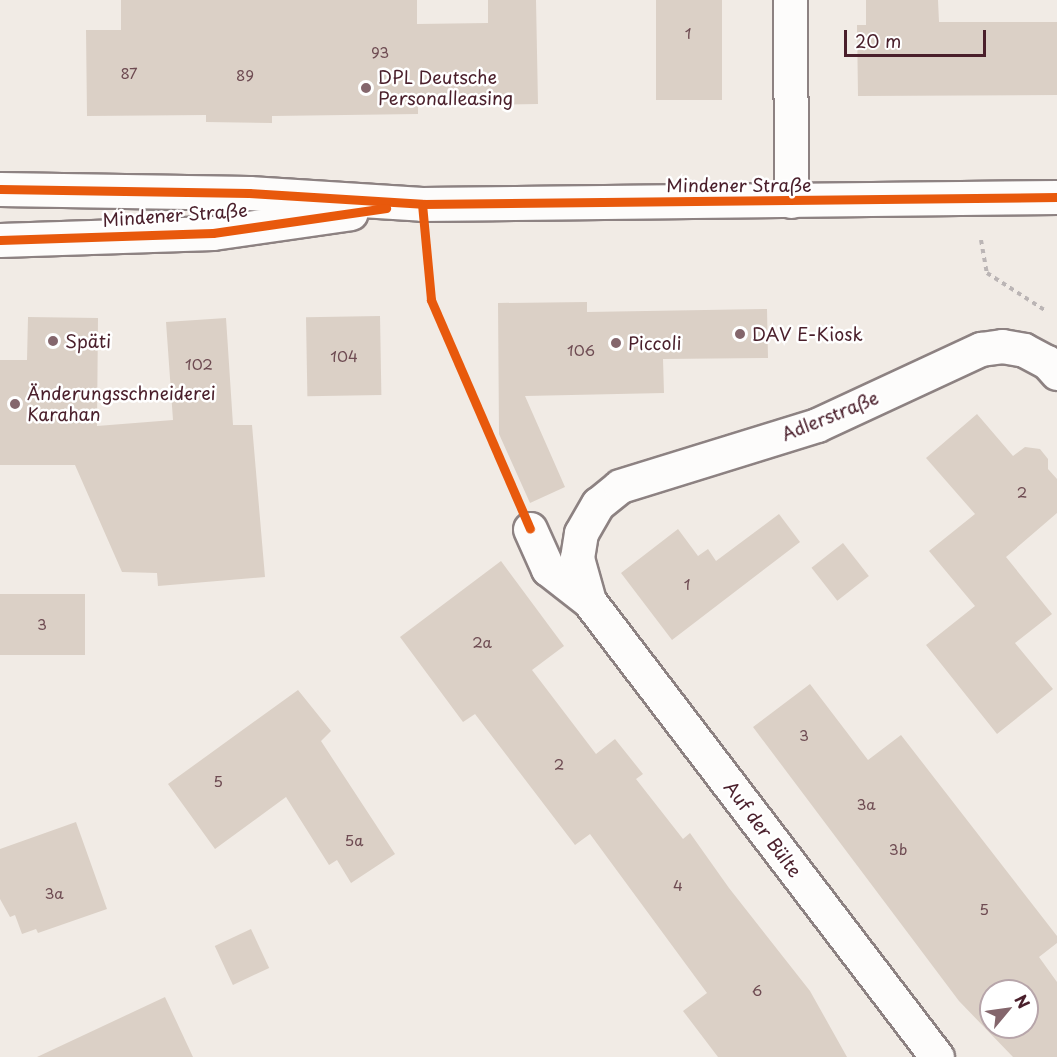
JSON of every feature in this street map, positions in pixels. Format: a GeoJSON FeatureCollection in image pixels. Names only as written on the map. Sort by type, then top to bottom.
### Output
{"type":"FeatureCollection","features":[{"type":"Feature","properties":{"kind":"street"},"geometry":{"type":"LineString","coordinates":[[790,0],[791,201]]}},
{"type":"Feature","properties":{"kind":"street","name":"Mindener Straße"},"geometry":{"type":"LineString","coordinates":[[0,189],[249,193],[422,204],[1057,197]]}},
{"type":"Feature","properties":{"kind":"street","name":"Mindener Straße"},"geometry":{"type":"LineString","coordinates":[[0,240],[213,233],[422,204]]}},
{"type":"Feature","properties":{"kind":"street","name":"Adlerstraße"},"geometry":{"type":"LineString","coordinates":[[598,504],[620,486],[817,425],[981,349],[1002,346],[1024,350],[1047,362],[1057,373]]}},
{"type":"Feature","properties":{"kind":"street","name":"Auf der Bülte"},"geometry":{"type":"LineString","coordinates":[[589,601],[577,558],[581,533],[598,504]]}},
{"type":"Feature","properties":{"kind":"street","name":"Auf der Bülte"},"geometry":{"type":"LineString","coordinates":[[530,529],[548,569],[589,601],[937,1057]]}},
{"type":"Feature","properties":{"kind":"path"},"geometry":{"type":"LineString","coordinates":[[974,198],[987,273],[1047,312]]}},
{"type":"Feature","properties":{"kind":"building"},"geometry":{"type":"Polygon","coordinates":[[[121,0],[417,0],[417,24],[488,23],[488,0],[536,0],[538,104],[418,106],[418,114],[272,116],[272,123],[206,122],[206,115],[87,116],[86,30],[121,30],[121,0]]]}},
{"type":"Feature","properties":{"kind":"building"},"geometry":{"type":"Polygon","coordinates":[[[656,0],[722,0],[722,100],[656,100],[656,0]]]}},
{"type":"Feature","properties":{"kind":"building"},"geometry":{"type":"Polygon","coordinates":[[[866,0],[938,0],[939,22],[1057,22],[1057,95],[858,96],[857,25],[866,25],[866,0]]]}},
{"type":"Feature","properties":{"kind":"building"},"geometry":{"type":"Polygon","coordinates":[[[587,302],[587,312],[767,309],[768,358],[663,359],[664,393],[525,396],[565,487],[530,503],[499,434],[498,303],[587,302]]]}},
{"type":"Feature","properties":{"kind":"building"},"geometry":{"type":"Polygon","coordinates":[[[380,316],[381,395],[307,396],[306,317],[380,316]]]}},
{"type":"Feature","properties":{"kind":"building"},"geometry":{"type":"Polygon","coordinates":[[[28,317],[98,318],[97,426],[173,420],[166,322],[226,318],[233,425],[252,425],[265,577],[158,586],[157,573],[122,572],[75,465],[0,465],[0,360],[27,360],[28,317]]]}},
{"type":"Feature","properties":{"kind":"building"},"geometry":{"type":"Polygon","coordinates":[[[977,414],[1013,456],[1025,447],[1040,449],[1048,459],[1048,469],[1057,479],[1057,513],[1006,557],[1052,614],[1015,643],[1053,689],[997,734],[926,645],[975,606],[929,551],[975,514],[926,458],[977,414]]]}},
{"type":"Feature","properties":{"kind":"building"},"geometry":{"type":"Polygon","coordinates":[[[779,514],[800,542],[672,640],[621,573],[678,529],[698,556],[708,549],[716,561],[779,514]]]}},
{"type":"Feature","properties":{"kind":"building"},"geometry":{"type":"Polygon","coordinates":[[[843,543],[869,576],[837,601],[811,568],[843,543]]]}},
{"type":"Feature","properties":{"kind":"building"},"geometry":{"type":"Polygon","coordinates":[[[501,561],[564,646],[532,670],[596,754],[615,739],[643,774],[636,779],[683,839],[690,833],[729,888],[810,991],[847,1057],[718,1057],[683,1011],[707,993],[590,834],[575,845],[475,714],[463,722],[400,637],[501,561]]]}},
{"type":"Feature","properties":{"kind":"building"},"geometry":{"type":"Polygon","coordinates":[[[0,594],[85,594],[85,655],[0,655],[0,594]]]}},
{"type":"Feature","properties":{"kind":"building"},"geometry":{"type":"Polygon","coordinates":[[[810,684],[868,760],[901,735],[1057,936],[1057,943],[1039,957],[1057,982],[1057,1057],[1013,1057],[996,1039],[1039,1039],[1039,979],[979,979],[979,1022],[959,1001],[753,727],[810,684]]]}},
{"type":"Feature","properties":{"kind":"building"},"geometry":{"type":"Polygon","coordinates":[[[298,690],[331,731],[321,741],[395,854],[351,883],[337,860],[329,865],[286,797],[215,849],[168,784],[298,690]]]}},
{"type":"Feature","properties":{"kind":"building"},"geometry":{"type":"Polygon","coordinates":[[[76,822],[107,909],[38,933],[36,929],[22,934],[15,915],[10,917],[0,899],[0,849],[76,822]]]}},
{"type":"Feature","properties":{"kind":"building"},"geometry":{"type":"Polygon","coordinates":[[[251,929],[269,968],[233,985],[215,946],[251,929]]]}},
{"type":"Feature","properties":{"kind":"building"},"geometry":{"type":"Polygon","coordinates":[[[165,997],[193,1057],[37,1057],[165,997]]]}},
{"type":"Feature","properties":{"kind":"cycle path"},"geometry":{"type":"LineString","coordinates":[[0,189],[249,193],[422,204],[1057,197]]}},
{"type":"Feature","properties":{"kind":"cycle path"},"geometry":{"type":"LineString","coordinates":[[422,204],[431,300],[530,529]]}},
{"type":"Feature","properties":{"kind":"cycle path"},"geometry":{"type":"LineString","coordinates":[[0,240],[213,233],[386,208]]}},
{"type":"Feature","properties":{"kind":"place","name":"DPL Deutsche Personalleasing"},"geometry":{"type":"Point","coordinates":[366,88]}},
{"type":"Feature","properties":{"kind":"place","name":"DAV E-Kiosk"},"geometry":{"type":"Point","coordinates":[740,334]}},
{"type":"Feature","properties":{"kind":"place","name":"Späti"},"geometry":{"type":"Point","coordinates":[53,341]}},
{"type":"Feature","properties":{"kind":"place","name":"Piccoli"},"geometry":{"type":"Point","coordinates":[616,343]}},
{"type":"Feature","properties":{"kind":"place","name":"Änderungsschneiderei Karahan"},"geometry":{"type":"Point","coordinates":[15,404]}}]}
